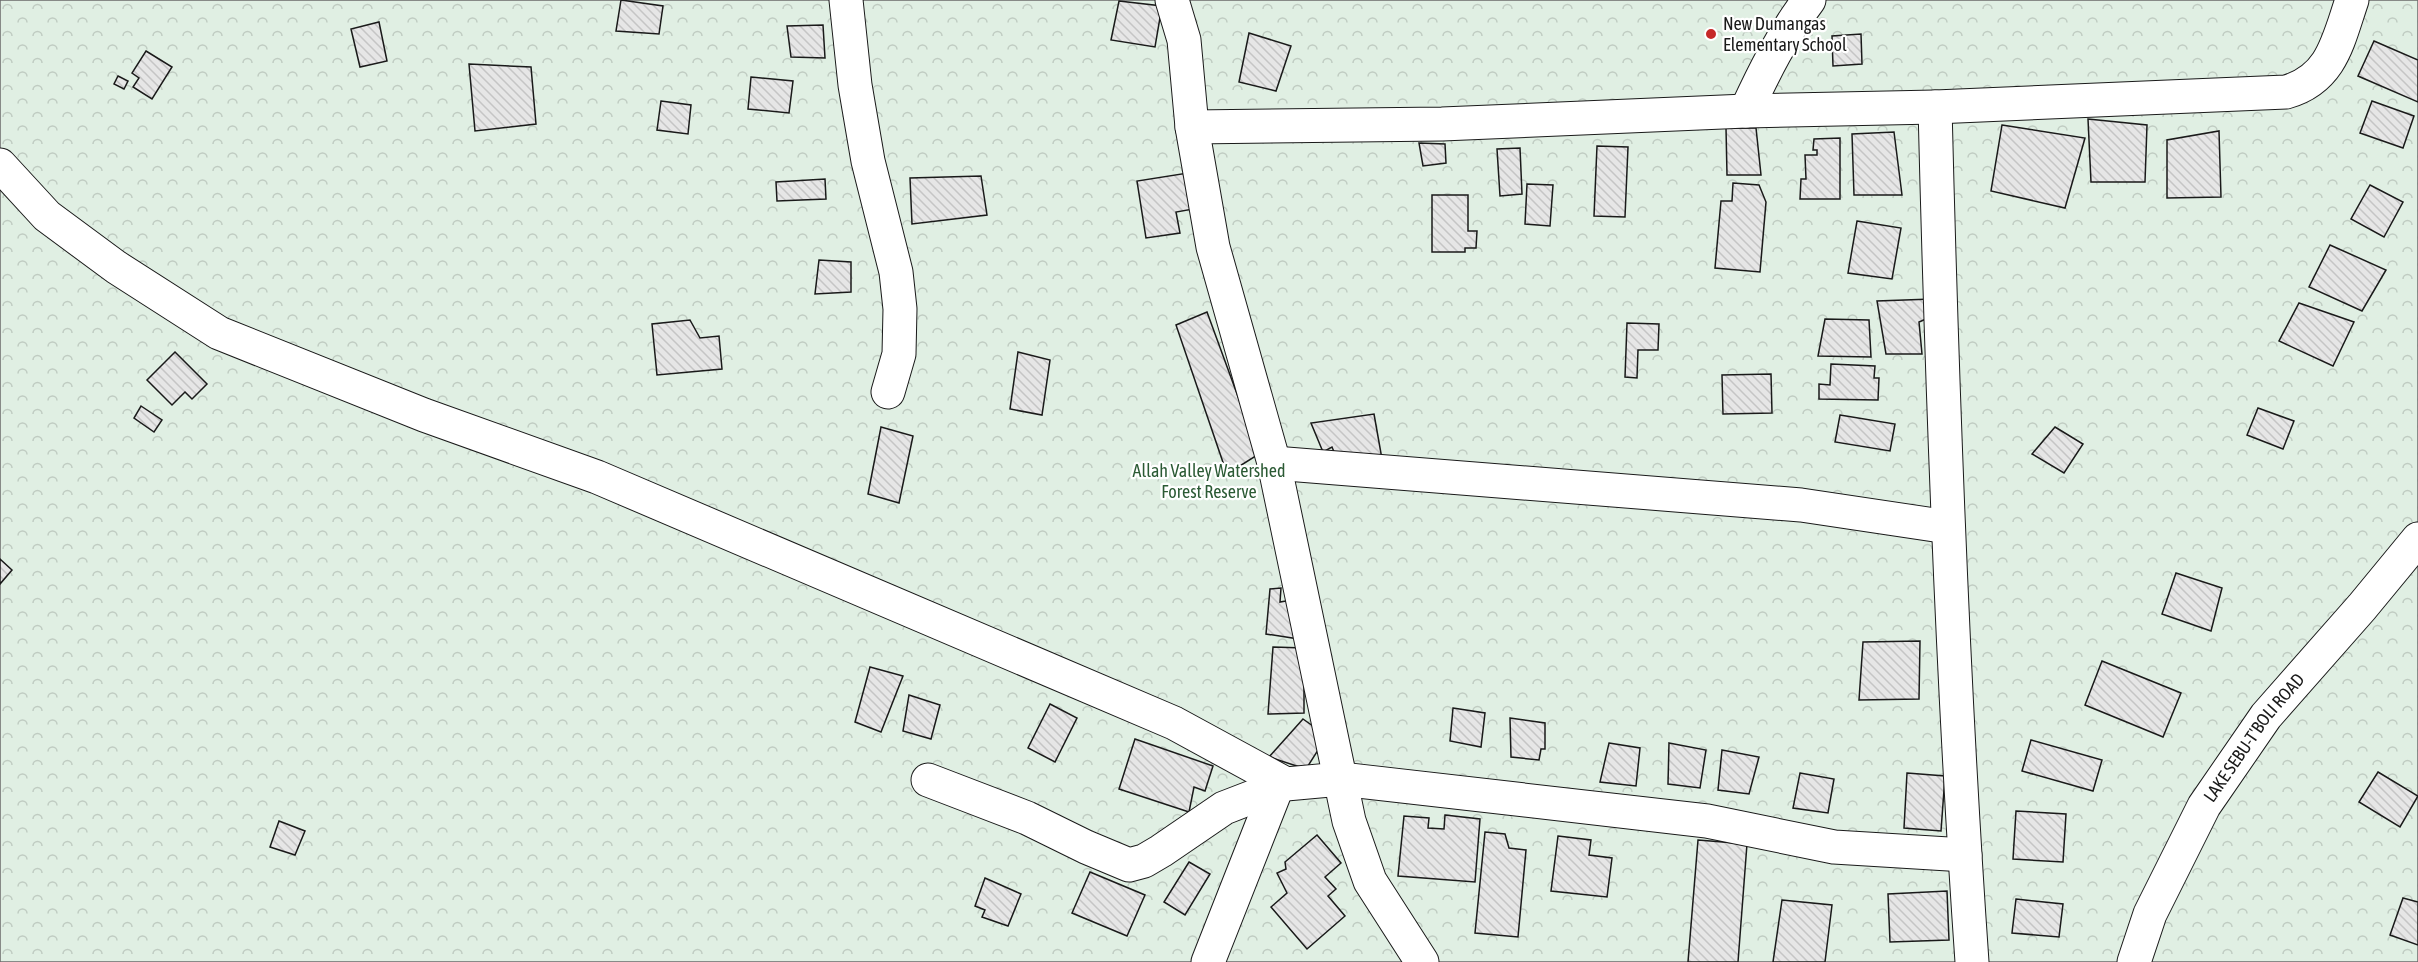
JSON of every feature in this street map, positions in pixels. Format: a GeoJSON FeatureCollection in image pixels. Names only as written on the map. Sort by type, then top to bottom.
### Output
{"type":"FeatureCollection","features":[{"type":"Feature","properties":{"kind":"street"},"geometry":{"type":"LineString","coordinates":[[846,0],[855,85],[868,162],[896,272],[900,309],[899,354],[888,392]]}},
{"type":"Feature","properties":{"kind":"street"},"geometry":{"type":"LineString","coordinates":[[1172,0],[1184,40],[1192,127],[1213,247],[1274,464],[1349,821],[1370,881],[1422,962]]}},
{"type":"Feature","properties":{"kind":"street"},"geometry":{"type":"LineString","coordinates":[[1746,111],[1764,71],[1809,0]]}},
{"type":"Feature","properties":{"kind":"street"},"geometry":{"type":"LineString","coordinates":[[1192,127],[1442,124],[2286,92],[2302,87],[2317,78],[2334,52],[2352,0]]}},
{"type":"Feature","properties":{"kind":"street"},"geometry":{"type":"LineString","coordinates":[[1935,107],[1942,402],[1972,962]]}},
{"type":"Feature","properties":{"kind":"street"},"geometry":{"type":"LineString","coordinates":[[0,165],[47,216],[116,267],[219,333],[424,415],[608,482],[1174,723],[1281,785]]}},
{"type":"Feature","properties":{"kind":"street"},"geometry":{"type":"LineString","coordinates":[[1274,464],[1801,505],[1948,527]]}},
{"type":"Feature","properties":{"kind":"street","name":"LAKE SEBU-T'BOLI ROAD"},"geometry":{"type":"LineString","coordinates":[[2134,962],[2150,914],[2204,807],[2266,716],[2362,607],[2418,538]]}},
{"type":"Feature","properties":{"kind":"street"},"geometry":{"type":"LineString","coordinates":[[928,780],[1027,818],[1129,865],[1144,861],[1161,852],[1224,808],[1281,785],[1341,779],[1707,821],[1834,847],[1965,855]]}},
{"type":"Feature","properties":{"kind":"street"},"geometry":{"type":"LineString","coordinates":[[1208,962],[1281,785]]}},
{"type":"Feature","properties":{"kind":"green space","name":"Allah Valley Watershed Forest Reserve"},"geometry":{"type":"Polygon","coordinates":[[[0,0],[2418,0],[2418,962],[0,962],[0,0]]]}},
{"type":"Feature","properties":{"kind":"building"},"geometry":{"type":"Polygon","coordinates":[[[621,0],[663,6],[659,34],[616,31],[621,0]]]}},
{"type":"Feature","properties":{"kind":"building"},"geometry":{"type":"Polygon","coordinates":[[[1119,1],[1162,6],[1155,47],[1111,40],[1119,1]]]}},
{"type":"Feature","properties":{"kind":"building"},"geometry":{"type":"Polygon","coordinates":[[[379,22],[387,61],[360,67],[351,29],[379,22]]]}},
{"type":"Feature","properties":{"kind":"building"},"geometry":{"type":"Polygon","coordinates":[[[823,25],[825,58],[791,57],[787,26],[823,25]]]}},
{"type":"Feature","properties":{"kind":"building"},"geometry":{"type":"Polygon","coordinates":[[[1249,33],[1291,46],[1276,91],[1239,82],[1249,33]]]}},
{"type":"Feature","properties":{"kind":"building"},"geometry":{"type":"Polygon","coordinates":[[[1861,34],[1862,64],[1833,66],[1832,36],[1861,34]]]}},
{"type":"Feature","properties":{"kind":"building"},"geometry":{"type":"Polygon","coordinates":[[[2374,41],[2418,60],[2418,102],[2358,76],[2374,41]]]}},
{"type":"Feature","properties":{"kind":"building"},"geometry":{"type":"Polygon","coordinates":[[[146,51],[172,67],[152,99],[133,87],[139,78],[132,73],[146,51]]]}},
{"type":"Feature","properties":{"kind":"building"},"geometry":{"type":"Polygon","coordinates":[[[469,64],[531,67],[536,124],[475,131],[469,64]]]}},
{"type":"Feature","properties":{"kind":"building"},"geometry":{"type":"Polygon","coordinates":[[[118,76],[128,81],[124,89],[114,84],[118,76]]]}},
{"type":"Feature","properties":{"kind":"building"},"geometry":{"type":"Polygon","coordinates":[[[751,77],[793,81],[789,113],[748,109],[751,77]]]}},
{"type":"Feature","properties":{"kind":"building"},"geometry":{"type":"Polygon","coordinates":[[[661,101],[691,105],[688,134],[657,130],[661,101]]]}},
{"type":"Feature","properties":{"kind":"building"},"geometry":{"type":"Polygon","coordinates":[[[2372,101],[2414,116],[2403,148],[2360,133],[2372,101]]]}},
{"type":"Feature","properties":{"kind":"building"},"geometry":{"type":"Polygon","coordinates":[[[2088,119],[2147,125],[2145,182],[2091,182],[2088,119]]]}},
{"type":"Feature","properties":{"kind":"building"},"geometry":{"type":"Polygon","coordinates":[[[2002,125],[2085,138],[2065,208],[1991,191],[2002,125]]]}},
{"type":"Feature","properties":{"kind":"building"},"geometry":{"type":"Polygon","coordinates":[[[1726,128],[1756,128],[1761,175],[1727,175],[1726,128]]]}},
{"type":"Feature","properties":{"kind":"building"},"geometry":{"type":"Polygon","coordinates":[[[2219,131],[2221,197],[2167,198],[2167,140],[2219,131]]]}},
{"type":"Feature","properties":{"kind":"building"},"geometry":{"type":"Polygon","coordinates":[[[1894,132],[1902,195],[1854,195],[1852,134],[1894,132]]]}},
{"type":"Feature","properties":{"kind":"building"},"geometry":{"type":"Polygon","coordinates":[[[1840,138],[1840,199],[1800,199],[1801,179],[1806,179],[1805,155],[1817,155],[1817,150],[1813,150],[1814,139],[1840,138]]]}},
{"type":"Feature","properties":{"kind":"building"},"geometry":{"type":"Polygon","coordinates":[[[1419,143],[1445,144],[1446,163],[1423,166],[1419,143]]]}},
{"type":"Feature","properties":{"kind":"building"},"geometry":{"type":"Polygon","coordinates":[[[1597,146],[1628,147],[1625,217],[1594,216],[1597,146]]]}},
{"type":"Feature","properties":{"kind":"building"},"geometry":{"type":"Polygon","coordinates":[[[1520,148],[1522,194],[1500,196],[1497,149],[1520,148]]]}},
{"type":"Feature","properties":{"kind":"building"},"geometry":{"type":"Polygon","coordinates":[[[1194,172],[1199,208],[1176,212],[1180,233],[1146,238],[1137,181],[1194,172]]]}},
{"type":"Feature","properties":{"kind":"building"},"geometry":{"type":"Polygon","coordinates":[[[981,176],[987,215],[912,224],[910,178],[981,176]]]}},
{"type":"Feature","properties":{"kind":"building"},"geometry":{"type":"Polygon","coordinates":[[[825,179],[826,199],[777,201],[776,182],[825,179]]]}},
{"type":"Feature","properties":{"kind":"building"},"geometry":{"type":"Polygon","coordinates":[[[1733,183],[1759,185],[1766,202],[1760,272],[1715,268],[1721,201],[1732,201],[1733,183]]]}},
{"type":"Feature","properties":{"kind":"building"},"geometry":{"type":"Polygon","coordinates":[[[1527,184],[1553,185],[1550,226],[1525,224],[1527,184]]]}},
{"type":"Feature","properties":{"kind":"building"},"geometry":{"type":"Polygon","coordinates":[[[2370,185],[2403,202],[2384,237],[2351,219],[2370,185]]]}},
{"type":"Feature","properties":{"kind":"building"},"geometry":{"type":"Polygon","coordinates":[[[1432,195],[1468,195],[1468,231],[1477,231],[1476,248],[1465,248],[1465,252],[1432,252],[1432,195]]]}},
{"type":"Feature","properties":{"kind":"building"},"geometry":{"type":"Polygon","coordinates":[[[1857,221],[1901,228],[1892,279],[1848,273],[1857,221]]]}},
{"type":"Feature","properties":{"kind":"building"},"geometry":{"type":"Polygon","coordinates":[[[2330,245],[2386,270],[2362,311],[2309,287],[2330,245]]]}},
{"type":"Feature","properties":{"kind":"building"},"geometry":{"type":"Polygon","coordinates":[[[819,260],[851,262],[851,292],[815,294],[819,260]]]}},
{"type":"Feature","properties":{"kind":"building"},"geometry":{"type":"Polygon","coordinates":[[[1932,299],[1933,316],[1919,322],[1922,354],[1886,354],[1877,301],[1932,299]]]}},
{"type":"Feature","properties":{"kind":"building"},"geometry":{"type":"Polygon","coordinates":[[[2299,303],[2354,322],[2333,366],[2279,341],[2299,303]]]}},
{"type":"Feature","properties":{"kind":"building"},"geometry":{"type":"Polygon","coordinates":[[[1207,312],[1259,454],[1227,474],[1176,325],[1207,312]]]}},
{"type":"Feature","properties":{"kind":"building"},"geometry":{"type":"Polygon","coordinates":[[[1825,319],[1869,320],[1871,357],[1818,356],[1825,319]]]}},
{"type":"Feature","properties":{"kind":"building"},"geometry":{"type":"Polygon","coordinates":[[[690,320],[700,338],[719,336],[722,369],[657,375],[652,324],[690,320]]]}},
{"type":"Feature","properties":{"kind":"building"},"geometry":{"type":"Polygon","coordinates":[[[1627,323],[1659,324],[1658,350],[1638,350],[1637,378],[1625,377],[1627,323]]]}},
{"type":"Feature","properties":{"kind":"building"},"geometry":{"type":"Polygon","coordinates":[[[175,352],[207,384],[192,399],[185,392],[172,405],[147,380],[175,352]]]}},
{"type":"Feature","properties":{"kind":"building"},"geometry":{"type":"Polygon","coordinates":[[[1018,352],[1050,360],[1042,415],[1010,409],[1018,352]]]}},
{"type":"Feature","properties":{"kind":"building"},"geometry":{"type":"Polygon","coordinates":[[[1831,364],[1875,366],[1874,378],[1879,378],[1878,400],[1819,399],[1819,384],[1830,385],[1831,364]]]}},
{"type":"Feature","properties":{"kind":"building"},"geometry":{"type":"Polygon","coordinates":[[[1771,374],[1772,413],[1723,414],[1722,375],[1771,374]]]}},
{"type":"Feature","properties":{"kind":"building"},"geometry":{"type":"Polygon","coordinates":[[[141,406],[162,420],[154,432],[134,418],[141,406]]]}},
{"type":"Feature","properties":{"kind":"building"},"geometry":{"type":"Polygon","coordinates":[[[2258,408],[2294,421],[2283,449],[2247,435],[2258,408]]]}},
{"type":"Feature","properties":{"kind":"building"},"geometry":{"type":"Polygon","coordinates":[[[1374,414],[1382,459],[1341,469],[1332,447],[1323,452],[1311,423],[1374,414]]]}},
{"type":"Feature","properties":{"kind":"building"},"geometry":{"type":"Polygon","coordinates":[[[1840,415],[1895,424],[1890,451],[1835,442],[1840,415]]]}},
{"type":"Feature","properties":{"kind":"building"},"geometry":{"type":"Polygon","coordinates":[[[881,427],[913,436],[899,503],[868,494],[881,427]]]}},
{"type":"Feature","properties":{"kind":"building"},"geometry":{"type":"Polygon","coordinates":[[[2055,427],[2083,444],[2064,473],[2032,454],[2055,427]]]}},
{"type":"Feature","properties":{"kind":"building"},"geometry":{"type":"Polygon","coordinates":[[[0,559],[12,570],[0,584],[0,559]]]}},
{"type":"Feature","properties":{"kind":"building"},"geometry":{"type":"Polygon","coordinates":[[[2176,573],[2222,588],[2211,631],[2162,614],[2176,573]]]}},
{"type":"Feature","properties":{"kind":"building"},"geometry":{"type":"Polygon","coordinates":[[[1281,588],[1280,602],[1291,600],[1299,639],[1266,634],[1270,589],[1281,588]]]}},
{"type":"Feature","properties":{"kind":"building"},"geometry":{"type":"Polygon","coordinates":[[[1920,641],[1919,699],[1859,700],[1863,642],[1920,641]]]}},
{"type":"Feature","properties":{"kind":"building"},"geometry":{"type":"Polygon","coordinates":[[[1273,647],[1304,648],[1304,713],[1268,714],[1273,647]]]}},
{"type":"Feature","properties":{"kind":"building"},"geometry":{"type":"Polygon","coordinates":[[[2102,661],[2181,693],[2163,737],[2085,705],[2102,661]]]}},
{"type":"Feature","properties":{"kind":"building"},"geometry":{"type":"Polygon","coordinates":[[[870,667],[903,676],[881,732],[855,722],[870,667]]]}},
{"type":"Feature","properties":{"kind":"building"},"geometry":{"type":"Polygon","coordinates":[[[909,695],[940,705],[931,739],[903,731],[909,695]]]}},
{"type":"Feature","properties":{"kind":"building"},"geometry":{"type":"Polygon","coordinates":[[[1050,704],[1077,718],[1055,762],[1028,748],[1050,704]]]}},
{"type":"Feature","properties":{"kind":"building"},"geometry":{"type":"Polygon","coordinates":[[[1453,708],[1485,713],[1481,747],[1450,741],[1453,708]]]}},
{"type":"Feature","properties":{"kind":"building"},"geometry":{"type":"Polygon","coordinates":[[[1510,718],[1545,723],[1545,749],[1541,749],[1539,760],[1511,757],[1510,718]]]}},
{"type":"Feature","properties":{"kind":"building"},"geometry":{"type":"Polygon","coordinates":[[[1303,719],[1327,736],[1306,769],[1269,757],[1303,719]]]}},
{"type":"Feature","properties":{"kind":"building"},"geometry":{"type":"Polygon","coordinates":[[[1135,739],[1213,766],[1205,791],[1194,787],[1189,812],[1119,789],[1135,739]]]}},
{"type":"Feature","properties":{"kind":"building"},"geometry":{"type":"Polygon","coordinates":[[[2031,740],[2102,760],[2093,791],[2022,771],[2031,740]]]}},
{"type":"Feature","properties":{"kind":"building"},"geometry":{"type":"Polygon","coordinates":[[[1609,743],[1640,748],[1636,786],[1600,782],[1609,743]]]}},
{"type":"Feature","properties":{"kind":"building"},"geometry":{"type":"Polygon","coordinates":[[[1669,743],[1706,750],[1700,788],[1668,784],[1669,743]]]}},
{"type":"Feature","properties":{"kind":"building"},"geometry":{"type":"Polygon","coordinates":[[[1722,750],[1759,757],[1749,794],[1718,790],[1722,750]]]}},
{"type":"Feature","properties":{"kind":"building"},"geometry":{"type":"Polygon","coordinates":[[[2378,772],[2418,796],[2400,827],[2359,802],[2378,772]]]}},
{"type":"Feature","properties":{"kind":"building"},"geometry":{"type":"Polygon","coordinates":[[[1800,773],[1834,779],[1828,813],[1793,808],[1800,773]]]}},
{"type":"Feature","properties":{"kind":"building"},"geometry":{"type":"Polygon","coordinates":[[[1907,773],[1945,776],[1941,831],[1904,828],[1907,773]]]}},
{"type":"Feature","properties":{"kind":"building"},"geometry":{"type":"Polygon","coordinates":[[[2016,811],[2066,814],[2063,862],[2013,859],[2016,811]]]}},
{"type":"Feature","properties":{"kind":"building"},"geometry":{"type":"Polygon","coordinates":[[[1445,815],[1480,819],[1475,882],[1398,876],[1404,816],[1429,818],[1428,828],[1444,829],[1445,815]]]}},
{"type":"Feature","properties":{"kind":"building"},"geometry":{"type":"Polygon","coordinates":[[[279,821],[305,831],[295,855],[270,847],[279,821]]]}},
{"type":"Feature","properties":{"kind":"building"},"geometry":{"type":"Polygon","coordinates":[[[1485,832],[1505,834],[1509,848],[1526,850],[1518,937],[1475,933],[1485,832]]]}},
{"type":"Feature","properties":{"kind":"building"},"geometry":{"type":"Polygon","coordinates":[[[1317,835],[1341,863],[1325,877],[1336,889],[1328,896],[1345,916],[1307,949],[1271,907],[1287,893],[1277,873],[1286,869],[1285,862],[1317,835]]]}},
{"type":"Feature","properties":{"kind":"building"},"geometry":{"type":"Polygon","coordinates":[[[1558,836],[1591,840],[1589,855],[1612,858],[1607,897],[1551,891],[1558,836]]]}},
{"type":"Feature","properties":{"kind":"building"},"geometry":{"type":"Polygon","coordinates":[[[1698,840],[1747,844],[1738,962],[1688,962],[1698,840]]]}},
{"type":"Feature","properties":{"kind":"building"},"geometry":{"type":"Polygon","coordinates":[[[1189,862],[1210,874],[1185,915],[1164,902],[1189,862]]]}},
{"type":"Feature","properties":{"kind":"building"},"geometry":{"type":"Polygon","coordinates":[[[1090,872],[1145,895],[1127,936],[1072,913],[1090,872]]]}},
{"type":"Feature","properties":{"kind":"building"},"geometry":{"type":"Polygon","coordinates":[[[985,878],[1021,894],[1008,926],[982,917],[985,910],[975,906],[985,878]]]}},
{"type":"Feature","properties":{"kind":"building"},"geometry":{"type":"Polygon","coordinates":[[[1947,891],[1949,940],[1890,942],[1888,894],[1947,891]]]}},
{"type":"Feature","properties":{"kind":"building"},"geometry":{"type":"Polygon","coordinates":[[[2403,898],[2418,902],[2418,945],[2390,935],[2403,898]]]}},
{"type":"Feature","properties":{"kind":"building"},"geometry":{"type":"Polygon","coordinates":[[[2016,899],[2063,904],[2059,937],[2012,933],[2016,899]]]}},
{"type":"Feature","properties":{"kind":"building"},"geometry":{"type":"Polygon","coordinates":[[[1782,900],[1832,905],[1825,962],[1773,962],[1782,900]]]}},
{"type":"Feature","properties":{"kind":"place","name":"New Dumangas Elementary School"},"geometry":{"type":"Point","coordinates":[1711,34]}}]}
